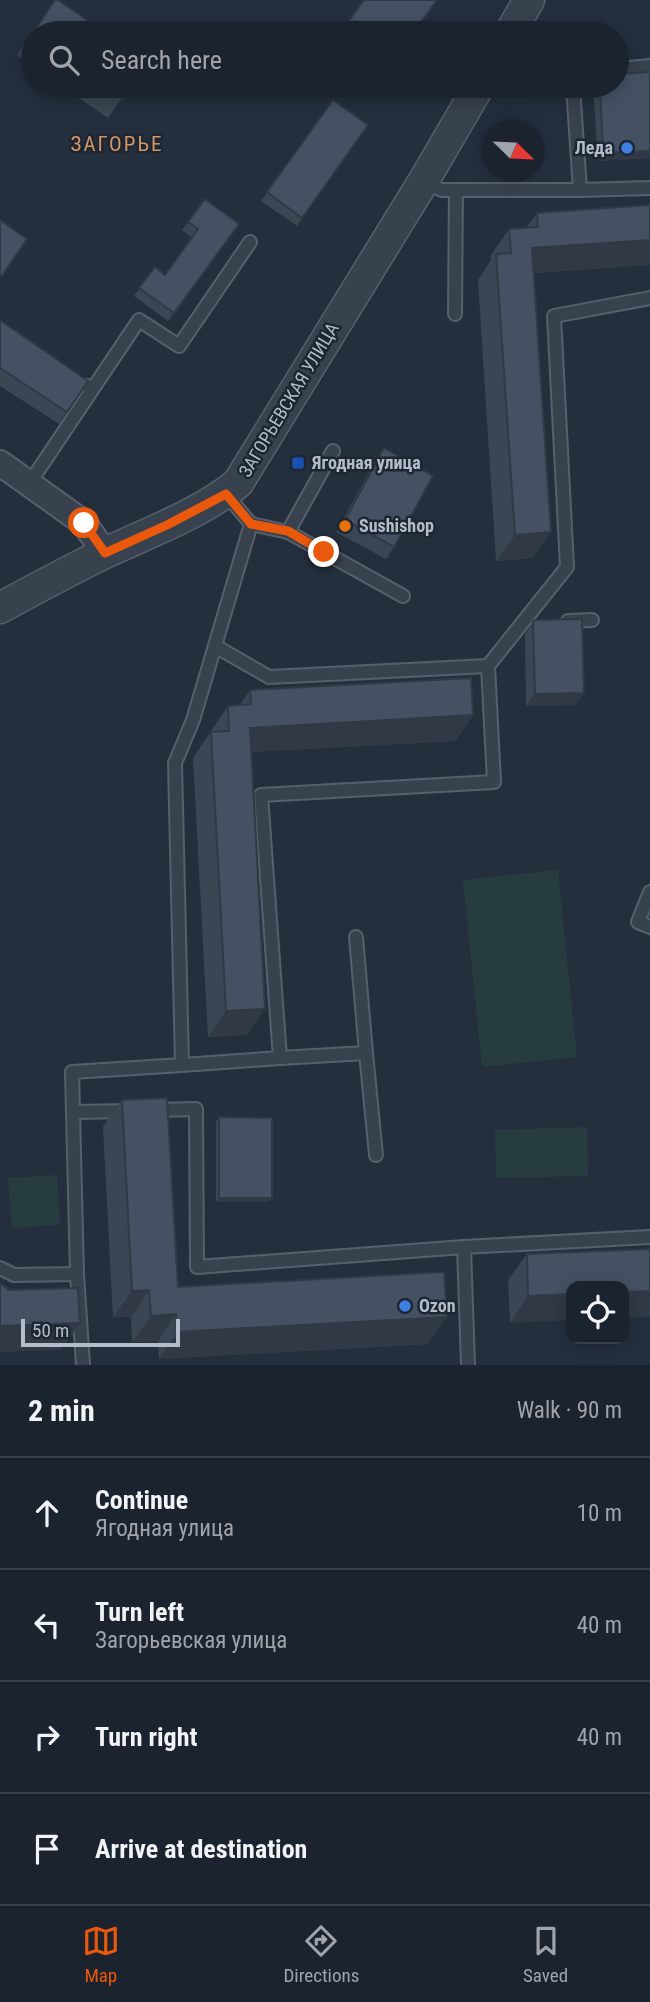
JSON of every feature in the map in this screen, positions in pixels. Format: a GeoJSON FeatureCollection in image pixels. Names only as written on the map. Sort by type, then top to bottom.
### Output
{"type":"FeatureCollection","features":[{"type":"Feature","properties":{"kind":"street"},"geometry":{"type":"LineString","coordinates":[[517,21],[529,0]]}},
{"type":"Feature","properties":{"kind":"street","name":"ЗАГОРЬЕВСКАЯ УЛИЦА"},"geometry":{"type":"LineString","coordinates":[[0,608],[105,553],[167,525],[226,494],[239,483],[472,98]]}},
{"type":"Feature","properties":{"kind":"street"},"geometry":{"type":"LineString","coordinates":[[0,463],[84,523],[105,553]]}},
{"type":"Feature","properties":{"kind":"lane"},"geometry":{"type":"LineString","coordinates":[[629,68],[650,66]]}},
{"type":"Feature","properties":{"kind":"lane"},"geometry":{"type":"LineString","coordinates":[[574,98],[580,190]]}},
{"type":"Feature","properties":{"kind":"lane"},"geometry":{"type":"LineString","coordinates":[[423,182],[442,190],[650,188]]}},
{"type":"Feature","properties":{"kind":"lane"},"geometry":{"type":"LineString","coordinates":[[455,314],[456,190]]}},
{"type":"Feature","properties":{"kind":"lane"},"geometry":{"type":"LineString","coordinates":[[29,484],[139,320],[179,346],[250,242]]}},
{"type":"Feature","properties":{"kind":"lane"},"geometry":{"type":"LineString","coordinates":[[280,1058],[261,795],[494,782],[488,666],[568,567],[554,316],[650,298]]}},
{"type":"Feature","properties":{"kind":"lane"},"geometry":{"type":"LineString","coordinates":[[80,382],[92,390]]}},
{"type":"Feature","properties":{"kind":"lane"},"geometry":{"type":"LineString","coordinates":[[288,531],[333,451]]}},
{"type":"Feature","properties":{"kind":"lane"},"geometry":{"type":"LineString","coordinates":[[226,494],[251,524],[288,531],[403,596]]}},
{"type":"Feature","properties":{"kind":"lane"},"geometry":{"type":"LineString","coordinates":[[182,1065],[175,763],[193,720],[251,524]]}},
{"type":"Feature","properties":{"kind":"lane"},"geometry":{"type":"LineString","coordinates":[[522,624],[592,620]]}},
{"type":"Feature","properties":{"kind":"lane"},"geometry":{"type":"LineString","coordinates":[[215,646],[269,677],[488,666]]}},
{"type":"Feature","properties":{"kind":"lane"},"geometry":{"type":"LineString","coordinates":[[650,892],[638,922],[650,927]]}},
{"type":"Feature","properties":{"kind":"lane"},"geometry":{"type":"LineString","coordinates":[[356,937],[376,1155]]}},
{"type":"Feature","properties":{"kind":"lane"},"geometry":{"type":"LineString","coordinates":[[83,1365],[77,1273],[72,1072],[366,1054]]}},
{"type":"Feature","properties":{"kind":"lane"},"geometry":{"type":"LineString","coordinates":[[73,1112],[196,1109],[197,1267],[464,1247],[650,1237]]}},
{"type":"Feature","properties":{"kind":"lane"},"geometry":{"type":"LineString","coordinates":[[464,1247],[468,1365]]}},
{"type":"Feature","properties":{"kind":"lane"},"geometry":{"type":"LineString","coordinates":[[0,1268],[14,1275],[77,1273]]}},
{"type":"Feature","properties":{"kind":"green space"},"geometry":{"type":"Polygon","coordinates":[[[558,870],[577,1057],[482,1067],[463,880],[558,870]]]}},
{"type":"Feature","properties":{"kind":"green space"},"geometry":{"type":"Polygon","coordinates":[[[587,1127],[588,1176],[496,1178],[495,1130],[587,1127]]]}},
{"type":"Feature","properties":{"kind":"green space"},"geometry":{"type":"Polygon","coordinates":[[[57,1175],[60,1225],[12,1228],[8,1178],[57,1175]]]}},
{"type":"Feature","properties":{"kind":"building"},"geometry":{"type":"Polygon","coordinates":[[[55,0],[89,21],[41,21],[55,0]]]}},
{"type":"Feature","properties":{"kind":"building"},"geometry":{"type":"Polygon","coordinates":[[[364,0],[437,0],[422,21],[349,21],[364,0]]]}},
{"type":"Feature","properties":{"kind":"building"},"geometry":{"type":"Polygon","coordinates":[[[650,72],[650,151],[603,153],[601,98],[629,98],[629,73],[650,72]]]}},
{"type":"Feature","properties":{"kind":"building"},"geometry":{"type":"Polygon","coordinates":[[[333,100],[368,125],[302,218],[267,192],[333,100]]]}},
{"type":"Feature","properties":{"kind":"building"},"geometry":{"type":"Polygon","coordinates":[[[205,199],[239,224],[174,313],[139,288],[155,267],[165,275],[198,229],[188,222],[205,199]]]}},
{"type":"Feature","properties":{"kind":"building"},"geometry":{"type":"Polygon","coordinates":[[[650,205],[650,240],[532,248],[551,532],[515,535],[496,254],[511,253],[509,229],[538,227],[537,213],[650,205]]]}},
{"type":"Feature","properties":{"kind":"building"},"geometry":{"type":"Polygon","coordinates":[[[0,220],[27,239],[2,276],[0,275],[0,220]]]}},
{"type":"Feature","properties":{"kind":"building"},"geometry":{"type":"Polygon","coordinates":[[[0,320],[88,381],[67,412],[0,368],[0,320]]]}},
{"type":"Feature","properties":{"kind":"building"},"geometry":{"type":"Polygon","coordinates":[[[384,448],[433,476],[394,547],[345,520],[384,448]]]}},
{"type":"Feature","properties":{"kind":"building"},"geometry":{"type":"Polygon","coordinates":[[[582,619],[584,693],[535,694],[533,622],[582,619]]]}},
{"type":"Feature","properties":{"kind":"building"},"geometry":{"type":"Polygon","coordinates":[[[471,678],[473,715],[250,728],[265,1009],[226,1011],[211,732],[229,731],[228,706],[251,704],[250,690],[471,678]]]}},
{"type":"Feature","properties":{"kind":"building"},"geometry":{"type":"Polygon","coordinates":[[[167,1098],[178,1287],[444,1272],[447,1317],[177,1332],[176,1314],[151,1316],[149,1290],[132,1291],[122,1100],[167,1098]]]}},
{"type":"Feature","properties":{"kind":"building"},"geometry":{"type":"Polygon","coordinates":[[[219,1117],[272,1118],[272,1198],[219,1198],[219,1117]]]}},
{"type":"Feature","properties":{"kind":"building"},"geometry":{"type":"Polygon","coordinates":[[[650,1249],[650,1291],[629,1292],[629,1281],[566,1281],[566,1294],[528,1296],[527,1254],[650,1249]]]}},
{"type":"Feature","properties":{"kind":"building"},"geometry":{"type":"Polygon","coordinates":[[[0,1283],[9,1290],[78,1288],[80,1323],[0,1326],[0,1283]]]}},
{"type":"Feature","properties":{"kind":"place","name":"Леда"},"geometry":{"type":"Point","coordinates":[627,148]}},
{"type":"Feature","properties":{"kind":"place","name":"Ягодная улица"},"geometry":{"type":"Point","coordinates":[298,463]}},
{"type":"Feature","properties":{"kind":"place","name":"Sushishop"},"geometry":{"type":"Point","coordinates":[345,526]}},
{"type":"Feature","properties":{"kind":"place","name":"Ozon"},"geometry":{"type":"Point","coordinates":[405,1306]}},
{"type":"Feature","properties":{"kind":"district","name":"ЗАГОРЬЕ"},"geometry":{"type":"Point","coordinates":[117,144]}},
{"type":"Feature","properties":{"kind":"route"},"geometry":{"type":"LineString","coordinates":[[84,523],[105,553],[226,494],[251,524],[288,531],[324,552]]}}]}
